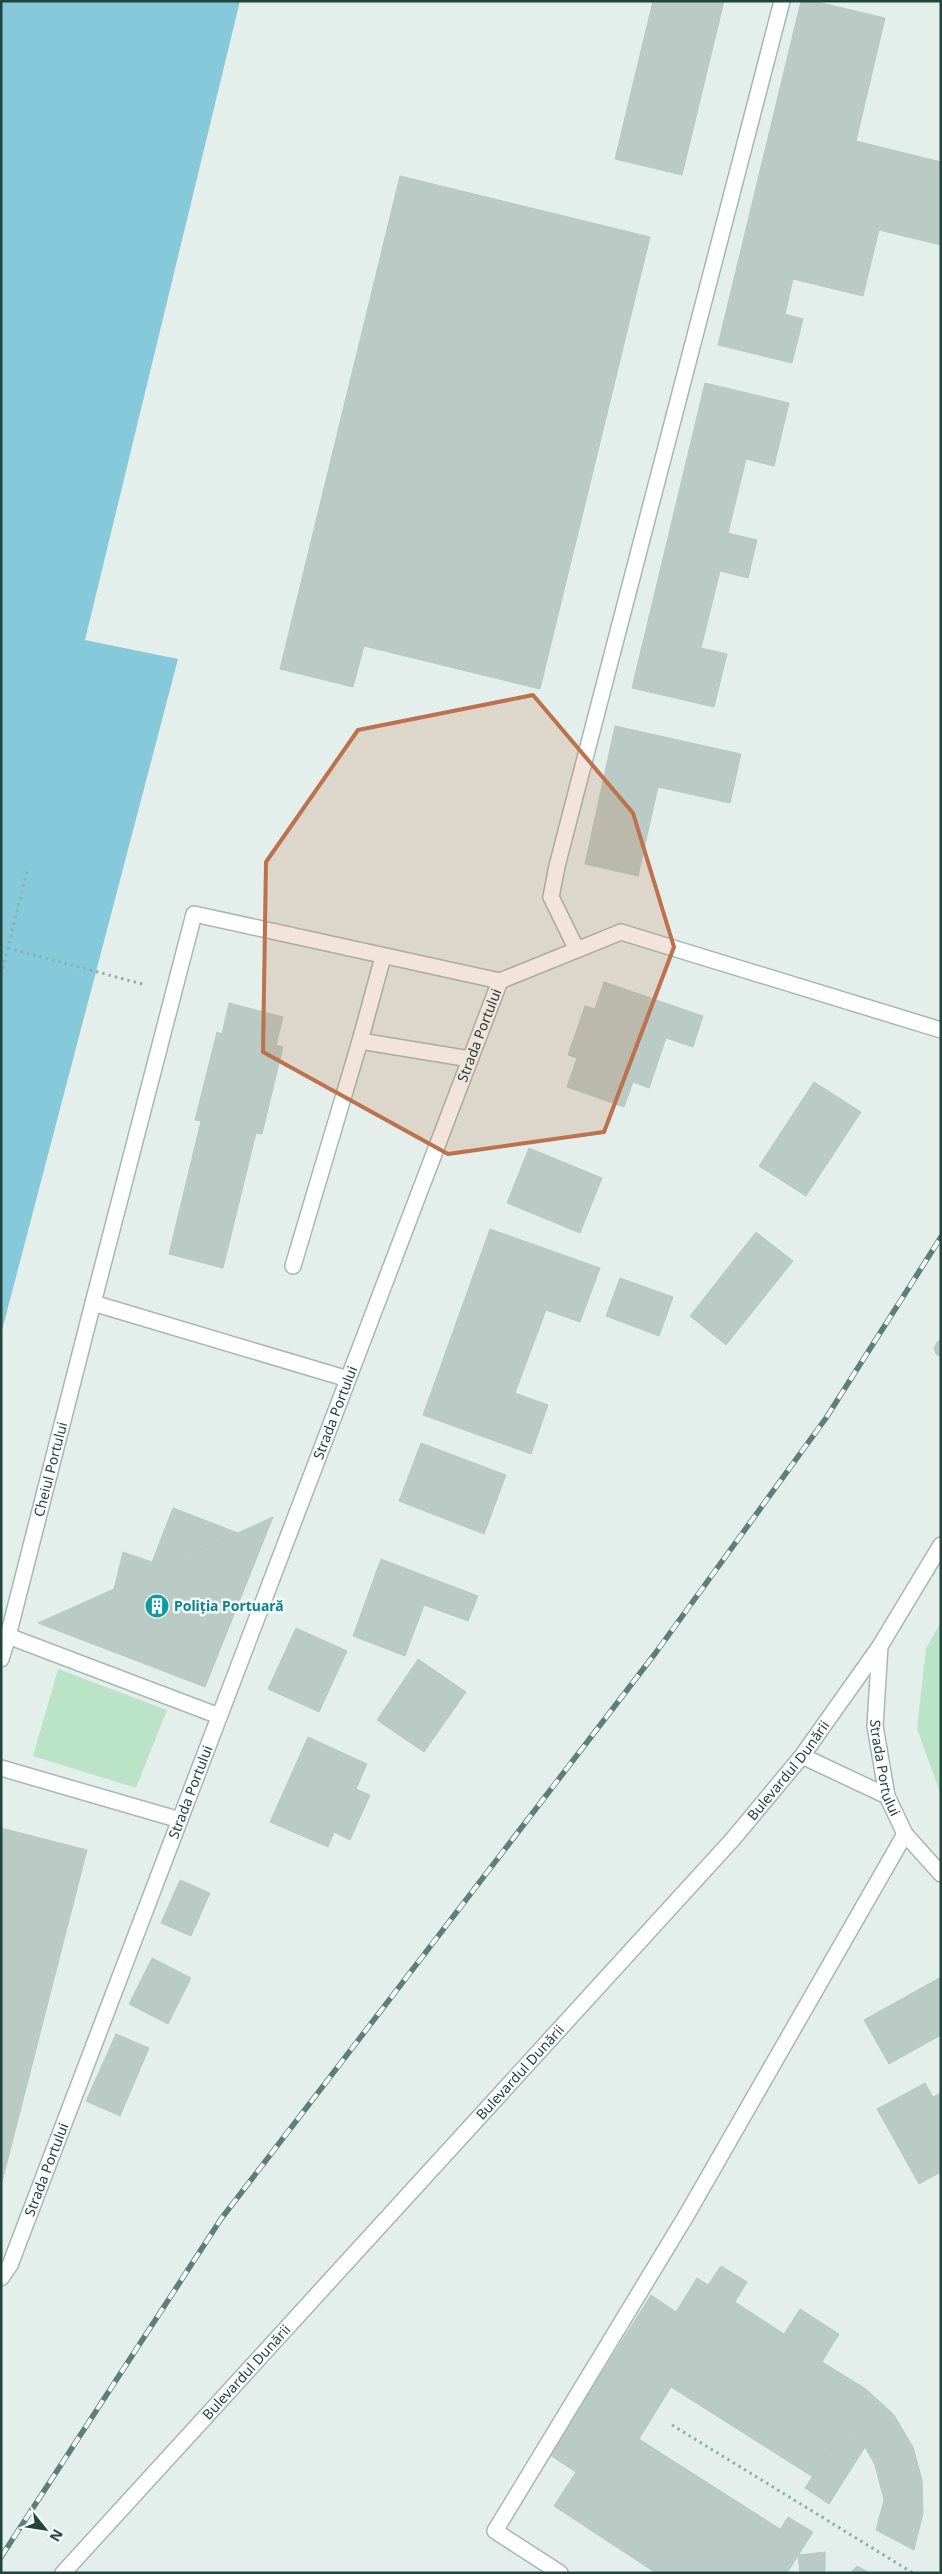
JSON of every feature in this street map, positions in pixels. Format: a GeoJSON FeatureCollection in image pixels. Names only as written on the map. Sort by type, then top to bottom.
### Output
{"type":"FeatureCollection","features":[{"type":"Feature","properties":{"kind":"street"},"geometry":{"type":"LineString","coordinates":[[577,950],[551,897],[557,866],[782,1]]}},
{"type":"Feature","properties":{"kind":"street","name":"Cheiul Portului"},"geometry":{"type":"LineString","coordinates":[[1,1659],[194,914],[383,956]]}},
{"type":"Feature","properties":{"kind":"street","name":"Strada Portului"},"geometry":{"type":"LineString","coordinates":[[4,2269],[180,1820],[500,981],[621,932],[941,1030]]}},
{"type":"Feature","properties":{"kind":"street"},"geometry":{"type":"LineString","coordinates":[[293,1266],[360,1041],[383,956],[500,981]]}},
{"type":"Feature","properties":{"kind":"street"},"geometry":{"type":"LineString","coordinates":[[360,1041],[470,1059]]}},
{"type":"Feature","properties":{"kind":"street"},"geometry":{"type":"LineString","coordinates":[[93,1303],[348,1379]]}},
{"type":"Feature","properties":{"kind":"street","name":"Bulevardul Dunării"},"geometry":{"type":"LineString","coordinates":[[63,2573],[733,1838],[802,1756],[880,1646],[941,1545]]}},
{"type":"Feature","properties":{"kind":"street"},"geometry":{"type":"LineString","coordinates":[[8,1636],[219,1716]]}},
{"type":"Feature","properties":{"kind":"street","name":"Strada Portului"},"geometry":{"type":"LineString","coordinates":[[880,1646],[875,1726],[887,1796],[906,1834],[941,1874]]}},
{"type":"Feature","properties":{"kind":"street"},"geometry":{"type":"LineString","coordinates":[[802,1756],[887,1796]]}},
{"type":"Feature","properties":{"kind":"street"},"geometry":{"type":"LineString","coordinates":[[1,1768],[180,1820]]}},
{"type":"Feature","properties":{"kind":"street"},"geometry":{"type":"LineString","coordinates":[[560,2573],[495,2531],[686,2216],[906,1834]]}},
{"type":"Feature","properties":{"kind":"path"},"geometry":{"type":"LineString","coordinates":[[1,975],[27,871]]}},
{"type":"Feature","properties":{"kind":"path"},"geometry":{"type":"LineString","coordinates":[[8,948],[173,992]]}},
{"type":"Feature","properties":{"kind":"path"},"geometry":{"type":"LineString","coordinates":[[672,2425],[913,2573]]}},
{"type":"Feature","properties":{"kind":"highlighted area"},"geometry":{"type":"Polygon","coordinates":[[[533,695],[633,813],[674,947],[604,1132],[448,1154],[263,1052],[266,862],[358,730],[533,695]]]}},
{"type":"Feature","properties":{"kind":"green space"},"geometry":{"type":"Polygon","coordinates":[[[941,1622],[941,1795],[917,1729],[926,1648],[941,1622]]]}},
{"type":"Feature","properties":{"kind":"green space"},"geometry":{"type":"Polygon","coordinates":[[[58,1669],[167,1710],[136,1788],[33,1756],[58,1669]]]}},
{"type":"Feature","properties":{"kind":"water"},"geometry":{"type":"Polygon","coordinates":[[[1,1],[240,1],[85,640],[178,659],[1,1334],[1,1]]]}},
{"type":"Feature","properties":{"kind":"building"},"geometry":{"type":"Polygon","coordinates":[[[653,1],[724,1],[682,175],[615,159],[653,1]]]}},
{"type":"Feature","properties":{"kind":"building"},"geometry":{"type":"Polygon","coordinates":[[[801,1],[813,1],[885,18],[856,141],[941,162],[941,245],[879,230],[863,296],[793,279],[785,314],[803,319],[792,363],[718,345],[801,1]]]}},
{"type":"Feature","properties":{"kind":"building"},"geometry":{"type":"Polygon","coordinates":[[[400,176],[650,237],[540,689],[364,646],[353,687],[280,669],[400,176]]]}},
{"type":"Feature","properties":{"kind":"building"},"geometry":{"type":"Polygon","coordinates":[[[705,383],[789,403],[774,466],[746,459],[728,533],[757,540],[748,578],[720,571],[701,648],[727,654],[714,707],[632,688],[705,383]]]}},
{"type":"Feature","properties":{"kind":"building"},"geometry":{"type":"Polygon","coordinates":[[[615,726],[741,754],[730,803],[658,787],[638,876],[585,864],[615,726]]]}},
{"type":"Feature","properties":{"kind":"building"},"geometry":{"type":"Polygon","coordinates":[[[604,982],[703,1016],[693,1047],[666,1038],[649,1088],[633,1082],[624,1107],[567,1087],[577,1058],[568,1055],[585,1006],[595,1009],[604,982]]]}},
{"type":"Feature","properties":{"kind":"building"},"geometry":{"type":"Polygon","coordinates":[[[229,1003],[283,1017],[276,1045],[283,1047],[262,1134],[256,1133],[223,1268],[169,1254],[201,1121],[195,1120],[217,1032],[222,1034],[229,1003]]]}},
{"type":"Feature","properties":{"kind":"building"},"geometry":{"type":"Polygon","coordinates":[[[814,1082],[861,1112],[806,1196],[759,1166],[814,1082]]]}},
{"type":"Feature","properties":{"kind":"building"},"geometry":{"type":"Polygon","coordinates":[[[529,1148],[602,1178],[580,1233],[507,1203],[529,1148]]]}},
{"type":"Feature","properties":{"kind":"building"},"geometry":{"type":"Polygon","coordinates":[[[490,1229],[600,1268],[580,1322],[546,1310],[515,1393],[548,1405],[531,1454],[423,1415],[490,1229]]]}},
{"type":"Feature","properties":{"kind":"building"},"geometry":{"type":"Polygon","coordinates":[[[756,1232],[793,1261],[726,1345],[690,1316],[756,1232]]]}},
{"type":"Feature","properties":{"kind":"building"},"geometry":{"type":"Polygon","coordinates":[[[620,1278],[673,1297],[659,1336],[606,1316],[620,1278]]]}},
{"type":"Feature","properties":{"kind":"building"},"geometry":{"type":"Polygon","coordinates":[[[938,1341],[941,1341],[941,1357],[936,1354],[934,1348],[938,1341]]]}},
{"type":"Feature","properties":{"kind":"building"},"geometry":{"type":"Polygon","coordinates":[[[421,1443],[506,1475],[484,1534],[399,1501],[421,1443]]]}},
{"type":"Feature","properties":{"kind":"building"},"geometry":{"type":"Polygon","coordinates":[[[173,1508],[238,1533],[114,1589],[123,1552],[152,1562],[173,1508]]]}},
{"type":"Feature","properties":{"kind":"building","name":"Poliția Portuară"},"geometry":{"type":"Polygon","coordinates":[[[273,1517],[205,1687],[38,1623],[114,1589],[273,1517]]]}},
{"type":"Feature","properties":{"kind":"building"},"geometry":{"type":"Polygon","coordinates":[[[381,1559],[478,1596],[468,1621],[424,1605],[405,1656],[353,1636],[381,1559]]]}},
{"type":"Feature","properties":{"kind":"building"},"geometry":{"type":"Polygon","coordinates":[[[296,1628],[347,1651],[319,1712],[268,1689],[296,1628]]]}},
{"type":"Feature","properties":{"kind":"building"},"geometry":{"type":"Polygon","coordinates":[[[418,1659],[466,1692],[424,1752],[377,1720],[418,1659]]]}},
{"type":"Feature","properties":{"kind":"building"},"geometry":{"type":"Polygon","coordinates":[[[308,1737],[367,1764],[356,1789],[370,1795],[350,1840],[334,1832],[328,1847],[270,1822],[308,1737]]]}},
{"type":"Feature","properties":{"kind":"building"},"geometry":{"type":"Polygon","coordinates":[[[1,1828],[87,1850],[1,2186],[1,1828]]]}},
{"type":"Feature","properties":{"kind":"building"},"geometry":{"type":"Polygon","coordinates":[[[180,1880],[210,1893],[191,1936],[161,1923],[180,1880]]]}},
{"type":"Feature","properties":{"kind":"building"},"geometry":{"type":"Polygon","coordinates":[[[152,1958],[191,1978],[168,2024],[129,2004],[152,1958]]]}},
{"type":"Feature","properties":{"kind":"building"},"geometry":{"type":"Polygon","coordinates":[[[941,1977],[941,2035],[889,2064],[864,2020],[941,1977]]]}},
{"type":"Feature","properties":{"kind":"building"},"geometry":{"type":"Polygon","coordinates":[[[116,2034],[149,2048],[120,2116],[86,2101],[116,2034]]]}},
{"type":"Feature","properties":{"kind":"building"},"geometry":{"type":"Polygon","coordinates":[[[925,2083],[933,2097],[941,2093],[941,2172],[919,2184],[877,2109],[925,2083]]]}},
{"type":"Feature","properties":{"kind":"building"},"geometry":{"type":"Polygon","coordinates":[[[721,2266],[747,2282],[735,2302],[784,2334],[800,2309],[839,2334],[822,2362],[866,2389],[894,2415],[913,2447],[922,2480],[923,2513],[914,2550],[876,2530],[884,2500],[875,2465],[865,2447],[843,2430],[813,2477],[671,2387],[639,2439],[780,2529],[753,2573],[656,2573],[554,2506],[576,2472],[550,2455],[651,2295],[676,2312],[697,2278],[708,2285],[721,2266]]]}},
{"type":"Feature","properties":{"kind":"building"},"geometry":{"type":"Polygon","coordinates":[[[843,2430],[865,2447],[829,2504],[805,2488],[843,2430]]]}},
{"type":"Feature","properties":{"kind":"building"},"geometry":{"type":"Polygon","coordinates":[[[788,2517],[813,2532],[787,2573],[753,2573],[788,2517]]]}},
{"type":"Feature","properties":{"kind":"building"},"geometry":{"type":"Polygon","coordinates":[[[825,2552],[825,2573],[800,2573],[798,2555],[825,2552]]]}},
{"type":"Feature","properties":{"kind":"building"},"geometry":{"type":"Polygon","coordinates":[[[857,2566],[870,2573],[850,2573],[857,2566]]]}},
{"type":"Feature","properties":{"kind":"railway"},"geometry":{"type":"LineString","coordinates":[[1,2557],[221,2219],[657,1651],[826,1418],[941,1237]]}},
{"type":"Feature","properties":{"kind":"place","name":"Poliția Portuară"},"geometry":{"type":"Point","coordinates":[157,1606]}}]}
